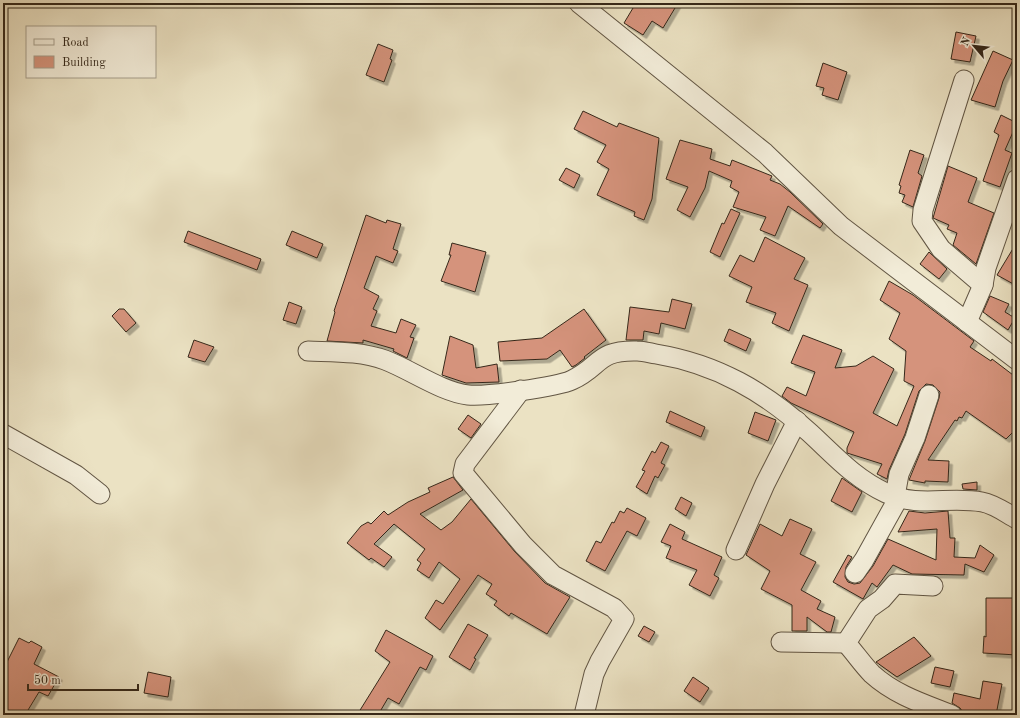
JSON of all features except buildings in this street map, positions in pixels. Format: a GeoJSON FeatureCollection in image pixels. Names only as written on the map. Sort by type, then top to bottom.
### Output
{"type":"FeatureCollection","features":[{"type":"Feature","properties":{"kind":"street"},"geometry":{"type":"LineString","coordinates":[[579,3],[765,153],[841,226],[1017,360]]}},
{"type":"Feature","properties":{"kind":"street"},"geometry":{"type":"LineString","coordinates":[[964,80],[923,210],[922,221],[941,249],[983,285]]}},
{"type":"Feature","properties":{"kind":"street"},"geometry":{"type":"LineString","coordinates":[[967,322],[983,285],[986,268],[1017,180]]}},
{"type":"Feature","properties":{"kind":"street"},"geometry":{"type":"LineString","coordinates":[[308,351],[372,356],[460,394],[470,395],[521,390],[569,381],[579,376],[602,357],[614,352],[640,351],[693,362],[725,375],[767,398],[797,421],[841,464],[858,477],[886,493],[929,502],[959,500],[982,502],[1017,519]]}},
{"type":"Feature","properties":{"kind":"street"},"geometry":{"type":"LineString","coordinates":[[521,390],[465,464],[463,473],[523,545],[553,575],[614,608],[624,619],[594,674],[584,715]]}},
{"type":"Feature","properties":{"kind":"street"},"geometry":{"type":"LineString","coordinates":[[855,573],[864,560],[897,496],[898,474],[915,438],[929,395]]}},
{"type":"Feature","properties":{"kind":"street"},"geometry":{"type":"LineString","coordinates":[[736,550],[765,484],[797,421]]}},
{"type":"Feature","properties":{"kind":"street"},"geometry":{"type":"LineString","coordinates":[[3,434],[76,475],[100,494]]}},
{"type":"Feature","properties":{"kind":"street"},"geometry":{"type":"LineString","coordinates":[[846,643],[868,609],[882,599],[895,584],[933,586]]}},
{"type":"Feature","properties":{"kind":"street"},"geometry":{"type":"LineString","coordinates":[[780,642],[846,643],[872,674],[893,690],[908,698],[952,715]]}}]}
